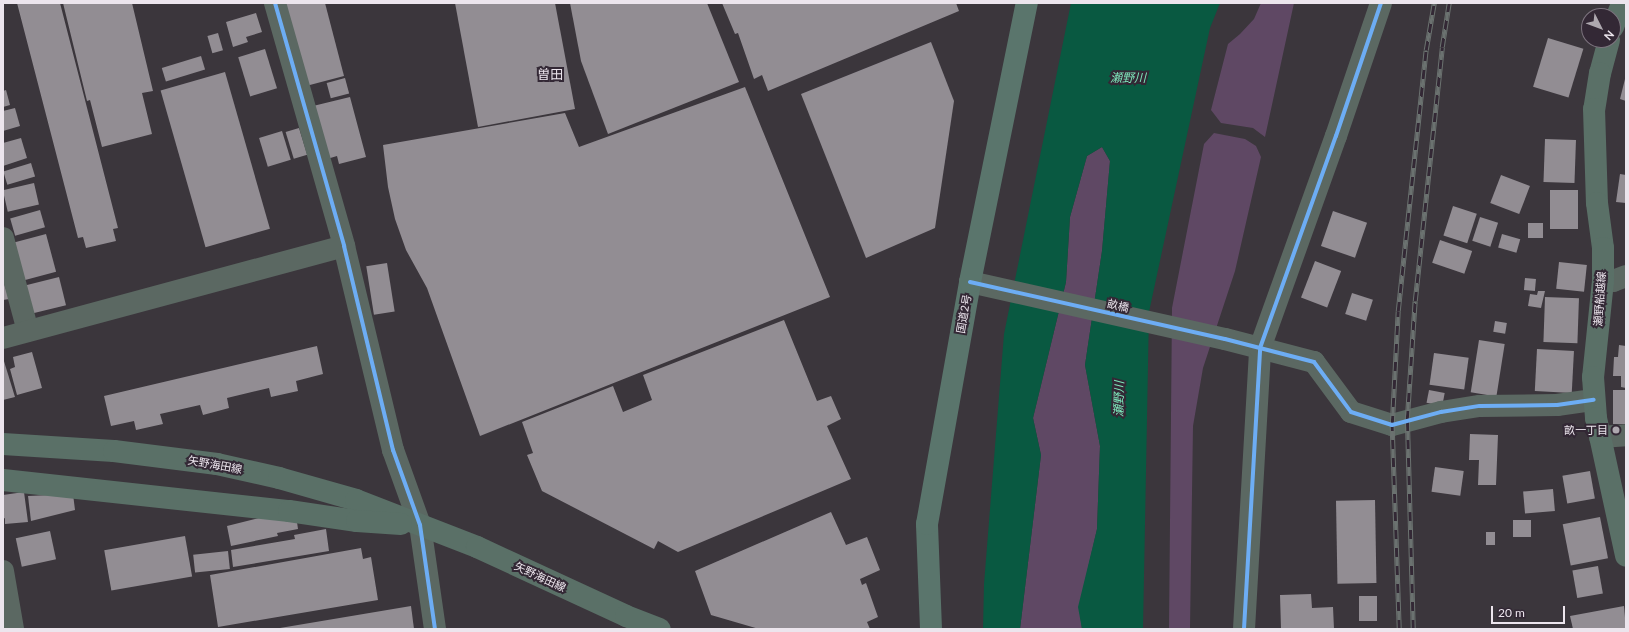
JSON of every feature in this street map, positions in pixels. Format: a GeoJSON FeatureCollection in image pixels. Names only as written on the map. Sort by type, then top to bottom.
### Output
{"type":"FeatureCollection","features":[{"type":"Feature","properties":{"kind":"highway","name":"国道2号"},"geometry":{"type":"LineString","coordinates":[[931,629],[927,524],[970,282],[1027,3]]}},
{"type":"Feature","properties":{"kind":"main road","name":"瀬野船越線"},"geometry":{"type":"LineString","coordinates":[[1607,48],[1600,73],[1594,109],[1597,203],[1603,248],[1603,281],[1593,377],[1594,400],[1600,437],[1626,556]]}},
{"type":"Feature","properties":{"kind":"main road","name":"矢野海田線"},"geometry":{"type":"LineString","coordinates":[[3,444],[114,451],[217,464],[279,478],[356,500],[477,547],[626,616],[660,629]]}},
{"type":"Feature","properties":{"kind":"main road","name":"矢野海田線"},"geometry":{"type":"LineString","coordinates":[[3,480],[289,511],[357,521],[420,525]]}},
{"type":"Feature","properties":{"kind":"street"},"geometry":{"type":"LineString","coordinates":[[275,3],[344,246],[393,450],[420,525],[435,629]]}},
{"type":"Feature","properties":{"kind":"street"},"geometry":{"type":"LineString","coordinates":[[1244,629],[1260,348],[1336,136],[1381,3]]}},
{"type":"Feature","properties":{"kind":"street"},"geometry":{"type":"LineString","coordinates":[[3,238],[28,331]]}},
{"type":"Feature","properties":{"kind":"street"},"geometry":{"type":"LineString","coordinates":[[3,338],[344,246]]}},
{"type":"Feature","properties":{"kind":"street"},"geometry":{"type":"LineString","coordinates":[[1603,281],[1613,281],[1626,276]]}},
{"type":"Feature","properties":{"kind":"street","name":"畝橋"},"geometry":{"type":"LineString","coordinates":[[970,282],[1226,339],[1314,362],[1351,412],[1392,425],[1441,412],[1480,406],[1558,405],[1594,400]]}},
{"type":"Feature","properties":{"kind":"street"},"geometry":{"type":"LineString","coordinates":[[1600,437],[1626,435]]}},
{"type":"Feature","properties":{"kind":"street"},"geometry":{"type":"LineString","coordinates":[[3,571],[13,629]]}},
{"type":"Feature","properties":{"kind":"shaded area"},"geometry":{"type":"Polygon","coordinates":[[[1261,3],[1294,3],[1265,137],[1253,128],[1221,123],[1211,110],[1228,44],[1254,19],[1261,3]]]}},
{"type":"Feature","properties":{"kind":"shaded area"},"geometry":{"type":"Polygon","coordinates":[[[1214,133],[1245,139],[1256,146],[1261,157],[1235,271],[1203,368],[1193,426],[1190,629],[1169,629],[1172,308],[1204,144],[1214,133]]]}},
{"type":"Feature","properties":{"kind":"shaded area"},"geometry":{"type":"Polygon","coordinates":[[[1102,147],[1110,161],[1102,251],[1085,365],[1100,446],[1097,529],[1079,607],[1082,629],[1020,629],[1041,455],[1033,418],[1066,282],[1070,217],[1087,156],[1102,147]]]}},
{"type":"Feature","properties":{"kind":"water","name":"瀬野川"},"geometry":{"type":"Polygon","coordinates":[[[1071,3],[1220,3],[1210,28],[1149,312],[1143,629],[1082,629],[1078,607],[1097,529],[1100,446],[1085,365],[1102,251],[1110,161],[1102,147],[1087,156],[1070,217],[1066,282],[1033,418],[1041,455],[1020,629],[983,629],[984,584],[1004,334],[1071,3]]]}},
{"type":"Feature","properties":{"kind":"building"},"geometry":{"type":"Polygon","coordinates":[[[17,3],[60,3],[118,228],[113,229],[116,241],[86,248],[83,237],[78,238],[17,3]]]}},
{"type":"Feature","properties":{"kind":"building"},"geometry":{"type":"Polygon","coordinates":[[[63,3],[132,3],[153,91],[142,93],[152,134],[102,147],[90,100],[87,101],[63,3]]]}},
{"type":"Feature","properties":{"kind":"building"},"geometry":{"type":"Polygon","coordinates":[[[283,3],[325,3],[344,76],[306,86],[283,3]]]}},
{"type":"Feature","properties":{"kind":"building"},"geometry":{"type":"Polygon","coordinates":[[[455,3],[555,3],[575,109],[478,127],[455,3]]]}},
{"type":"Feature","properties":{"kind":"building"},"geometry":{"type":"Polygon","coordinates":[[[570,3],[707,3],[739,82],[608,134],[581,61],[570,3]]]}},
{"type":"Feature","properties":{"kind":"building"},"geometry":{"type":"Polygon","coordinates":[[[722,3],[956,3],[959,11],[768,91],[762,75],[754,79],[738,33],[735,34],[722,3]]]}},
{"type":"Feature","properties":{"kind":"building"},"geometry":{"type":"Polygon","coordinates":[[[256,13],[262,32],[246,37],[248,42],[233,47],[226,22],[256,13]]]}},
{"type":"Feature","properties":{"kind":"building"},"geometry":{"type":"Polygon","coordinates":[[[218,33],[223,50],[212,53],[207,36],[218,33]]]}},
{"type":"Feature","properties":{"kind":"building"},"geometry":{"type":"Polygon","coordinates":[[[1548,38],[1583,49],[1568,98],[1533,87],[1548,38]]]}},
{"type":"Feature","properties":{"kind":"building"},"geometry":{"type":"Polygon","coordinates":[[[931,42],[954,101],[935,228],[866,258],[801,94],[931,42]]]}},
{"type":"Feature","properties":{"kind":"building"},"geometry":{"type":"Polygon","coordinates":[[[265,49],[277,88],[250,96],[238,57],[265,49]]]}},
{"type":"Feature","properties":{"kind":"building"},"geometry":{"type":"Polygon","coordinates":[[[201,56],[205,69],[166,81],[162,68],[201,56]]]}},
{"type":"Feature","properties":{"kind":"building"},"geometry":{"type":"Polygon","coordinates":[[[225,72],[270,229],[206,247],[161,90],[225,72]]]}},
{"type":"Feature","properties":{"kind":"building"},"geometry":{"type":"Polygon","coordinates":[[[345,78],[349,93],[331,98],[327,83],[345,78]]]}},
{"type":"Feature","properties":{"kind":"building"},"geometry":{"type":"Polygon","coordinates":[[[1626,79],[1626,101],[1620,99],[1626,79]]]}},
{"type":"Feature","properties":{"kind":"building"},"geometry":{"type":"Polygon","coordinates":[[[745,87],[830,297],[480,436],[427,288],[406,250],[395,219],[388,187],[383,145],[565,113],[579,147],[745,87]]]}},
{"type":"Feature","properties":{"kind":"building"},"geometry":{"type":"Polygon","coordinates":[[[6,90],[10,105],[3,107],[3,91],[6,90]]]}},
{"type":"Feature","properties":{"kind":"building"},"geometry":{"type":"Polygon","coordinates":[[[350,97],[366,157],[339,164],[337,156],[327,159],[313,106],[350,97]]]}},
{"type":"Feature","properties":{"kind":"building"},"geometry":{"type":"Polygon","coordinates":[[[15,108],[20,126],[3,131],[3,111],[15,108]]]}},
{"type":"Feature","properties":{"kind":"building"},"geometry":{"type":"Polygon","coordinates":[[[299,128],[307,155],[294,159],[286,132],[299,128]]]}},
{"type":"Feature","properties":{"kind":"building"},"geometry":{"type":"Polygon","coordinates":[[[282,131],[291,160],[268,167],[259,138],[282,131]]]}},
{"type":"Feature","properties":{"kind":"building"},"geometry":{"type":"Polygon","coordinates":[[[21,138],[27,158],[3,166],[3,143],[21,138]]]}},
{"type":"Feature","properties":{"kind":"building"},"geometry":{"type":"Polygon","coordinates":[[[1545,139],[1576,140],[1574,183],[1543,182],[1545,139]]]}},
{"type":"Feature","properties":{"kind":"building"},"geometry":{"type":"Polygon","coordinates":[[[31,163],[35,176],[7,185],[3,171],[31,163]]]}},
{"type":"Feature","properties":{"kind":"building"},"geometry":{"type":"Polygon","coordinates":[[[1620,174],[1626,175],[1626,203],[1616,202],[1620,174]]]}},
{"type":"Feature","properties":{"kind":"building"},"geometry":{"type":"Polygon","coordinates":[[[1501,175],[1530,186],[1519,214],[1490,203],[1501,175]]]}},
{"type":"Feature","properties":{"kind":"building"},"geometry":{"type":"Polygon","coordinates":[[[34,183],[39,204],[8,212],[3,190],[34,183]]]}},
{"type":"Feature","properties":{"kind":"building"},"geometry":{"type":"Polygon","coordinates":[[[1550,190],[1578,190],[1578,229],[1550,229],[1550,190]]]}},
{"type":"Feature","properties":{"kind":"building"},"geometry":{"type":"Polygon","coordinates":[[[1453,206],[1477,214],[1467,243],[1443,235],[1453,206]]]}},
{"type":"Feature","properties":{"kind":"building"},"geometry":{"type":"Polygon","coordinates":[[[40,210],[45,227],[15,236],[10,219],[40,210]]]}},
{"type":"Feature","properties":{"kind":"building"},"geometry":{"type":"Polygon","coordinates":[[[1333,211],[1367,223],[1355,258],[1321,246],[1333,211]]]}},
{"type":"Feature","properties":{"kind":"building"},"geometry":{"type":"Polygon","coordinates":[[[1480,217],[1498,223],[1490,247],[1472,241],[1480,217]]]}},
{"type":"Feature","properties":{"kind":"building"},"geometry":{"type":"Polygon","coordinates":[[[1528,223],[1543,223],[1543,238],[1528,238],[1528,223]]]}},
{"type":"Feature","properties":{"kind":"building"},"geometry":{"type":"Polygon","coordinates":[[[46,234],[56,272],[22,281],[12,243],[46,234]]]}},
{"type":"Feature","properties":{"kind":"building"},"geometry":{"type":"Polygon","coordinates":[[[1502,234],[1520,239],[1516,253],[1498,247],[1502,234]]]}},
{"type":"Feature","properties":{"kind":"building"},"geometry":{"type":"Polygon","coordinates":[[[1440,240],[1472,251],[1464,274],[1432,263],[1440,240]]]}},
{"type":"Feature","properties":{"kind":"building"},"geometry":{"type":"Polygon","coordinates":[[[1315,261],[1341,271],[1327,307],[1301,297],[1315,261]]]}},
{"type":"Feature","properties":{"kind":"building"},"geometry":{"type":"Polygon","coordinates":[[[1559,262],[1587,265],[1584,292],[1556,289],[1559,262]]]}},
{"type":"Feature","properties":{"kind":"building"},"geometry":{"type":"Polygon","coordinates":[[[387,263],[395,311],[374,315],[366,266],[387,263]]]}},
{"type":"Feature","properties":{"kind":"building"},"geometry":{"type":"Polygon","coordinates":[[[59,277],[66,305],[32,314],[25,285],[59,277]]]}},
{"type":"Feature","properties":{"kind":"building"},"geometry":{"type":"Polygon","coordinates":[[[1525,278],[1536,279],[1535,291],[1524,290],[1525,278]]]}},
{"type":"Feature","properties":{"kind":"building"},"geometry":{"type":"Polygon","coordinates":[[[3,280],[9,299],[3,300],[3,280]]]}},
{"type":"Feature","properties":{"kind":"building"},"geometry":{"type":"Polygon","coordinates":[[[1538,291],[1545,291],[1541,308],[1528,306],[1530,294],[1537,295],[1538,291]]]}},
{"type":"Feature","properties":{"kind":"building"},"geometry":{"type":"Polygon","coordinates":[[[1352,293],[1373,300],[1366,321],[1345,314],[1352,293]]]}},
{"type":"Feature","properties":{"kind":"building"},"geometry":{"type":"Polygon","coordinates":[[[1545,297],[1579,298],[1577,343],[1543,342],[1545,297]]]}},
{"type":"Feature","properties":{"kind":"building"},"geometry":{"type":"Polygon","coordinates":[[[784,320],[817,401],[831,396],[841,419],[827,426],[851,479],[678,552],[658,541],[654,549],[542,491],[527,455],[533,453],[522,422],[613,386],[623,412],[652,400],[643,375],[784,320]]]}},
{"type":"Feature","properties":{"kind":"building"},"geometry":{"type":"Polygon","coordinates":[[[1495,321],[1507,323],[1505,334],[1493,332],[1495,321]]]}},
{"type":"Feature","properties":{"kind":"building"},"geometry":{"type":"Polygon","coordinates":[[[1479,340],[1505,344],[1496,396],[1471,392],[1479,340]]]}},
{"type":"Feature","properties":{"kind":"building"},"geometry":{"type":"Polygon","coordinates":[[[1619,345],[1626,346],[1626,388],[1621,387],[1621,376],[1613,376],[1614,357],[1618,357],[1619,345]]]}},
{"type":"Feature","properties":{"kind":"building"},"geometry":{"type":"Polygon","coordinates":[[[317,346],[323,374],[296,381],[298,391],[271,397],[269,388],[227,398],[229,408],[203,415],[200,405],[160,414],[163,424],[136,430],[134,421],[111,426],[104,396],[317,346]]]}},
{"type":"Feature","properties":{"kind":"building"},"geometry":{"type":"Polygon","coordinates":[[[1537,349],[1574,351],[1572,393],[1535,391],[1537,349]]]}},
{"type":"Feature","properties":{"kind":"building"},"geometry":{"type":"Polygon","coordinates":[[[32,352],[42,388],[17,395],[10,369],[15,367],[13,357],[32,352]]]}},
{"type":"Feature","properties":{"kind":"building"},"geometry":{"type":"Polygon","coordinates":[[[1434,353],[1469,358],[1464,390],[1430,385],[1434,353]]]}},
{"type":"Feature","properties":{"kind":"building"},"geometry":{"type":"Polygon","coordinates":[[[3,358],[15,397],[3,400],[3,358]]]}},
{"type":"Feature","properties":{"kind":"building"},"geometry":{"type":"Polygon","coordinates":[[[1429,390],[1445,393],[1442,406],[1427,403],[1429,390]]]}},
{"type":"Feature","properties":{"kind":"building"},"geometry":{"type":"Polygon","coordinates":[[[1613,390],[1626,390],[1626,424],[1613,424],[1613,390]]]}},
{"type":"Feature","properties":{"kind":"building"},"geometry":{"type":"Polygon","coordinates":[[[1470,434],[1498,435],[1496,485],[1478,485],[1479,460],[1469,460],[1470,434]]]}},
{"type":"Feature","properties":{"kind":"building"},"geometry":{"type":"Polygon","coordinates":[[[1435,467],[1464,471],[1460,496],[1432,492],[1435,467]]]}},
{"type":"Feature","properties":{"kind":"building"},"geometry":{"type":"Polygon","coordinates":[[[1590,471],[1595,499],[1567,503],[1562,476],[1590,471]]]}},
{"type":"Feature","properties":{"kind":"building"},"geometry":{"type":"Polygon","coordinates":[[[1553,489],[1555,511],[1525,514],[1523,492],[1553,489]]]}},
{"type":"Feature","properties":{"kind":"building"},"geometry":{"type":"Polygon","coordinates":[[[24,492],[28,522],[5,524],[5,518],[3,519],[3,495],[24,492]]]}},
{"type":"Feature","properties":{"kind":"building"},"geometry":{"type":"Polygon","coordinates":[[[73,494],[75,510],[31,521],[28,496],[73,494]]]}},
{"type":"Feature","properties":{"kind":"building"},"geometry":{"type":"Polygon","coordinates":[[[1375,500],[1376,583],[1337,584],[1336,501],[1375,500]]]}},
{"type":"Feature","properties":{"kind":"building"},"geometry":{"type":"Polygon","coordinates":[[[831,512],[846,545],[867,537],[880,570],[860,579],[862,585],[866,583],[878,617],[867,622],[870,629],[759,629],[711,615],[695,571],[831,512]]]}},
{"type":"Feature","properties":{"kind":"building"},"geometry":{"type":"Polygon","coordinates":[[[263,517],[297,522],[298,529],[277,533],[278,536],[231,546],[227,526],[263,517]]]}},
{"type":"Feature","properties":{"kind":"building"},"geometry":{"type":"Polygon","coordinates":[[[1600,517],[1608,558],[1571,565],[1563,524],[1600,517]]]}},
{"type":"Feature","properties":{"kind":"building"},"geometry":{"type":"Polygon","coordinates":[[[1513,520],[1531,520],[1531,537],[1513,537],[1513,520]]]}},
{"type":"Feature","properties":{"kind":"building"},"geometry":{"type":"Polygon","coordinates":[[[326,529],[329,551],[233,567],[231,550],[295,539],[294,535],[326,529]]]}},
{"type":"Feature","properties":{"kind":"building"},"geometry":{"type":"Polygon","coordinates":[[[50,531],[56,559],[22,567],[16,538],[50,531]]]}},
{"type":"Feature","properties":{"kind":"building"},"geometry":{"type":"Polygon","coordinates":[[[1486,532],[1495,532],[1495,545],[1486,545],[1486,532]]]}},
{"type":"Feature","properties":{"kind":"building"},"geometry":{"type":"Polygon","coordinates":[[[185,536],[192,576],[111,591],[104,550],[185,536]]]}},
{"type":"Feature","properties":{"kind":"building"},"geometry":{"type":"Polygon","coordinates":[[[361,548],[363,559],[371,557],[378,600],[218,627],[210,575],[361,548]]]}},
{"type":"Feature","properties":{"kind":"building"},"geometry":{"type":"Polygon","coordinates":[[[228,551],[230,569],[195,573],[193,555],[228,551]]]}},
{"type":"Feature","properties":{"kind":"building"},"geometry":{"type":"Polygon","coordinates":[[[1598,566],[1603,594],[1577,598],[1572,571],[1598,566]]]}},
{"type":"Feature","properties":{"kind":"building"},"geometry":{"type":"Polygon","coordinates":[[[1311,594],[1312,608],[1333,607],[1334,629],[1281,629],[1280,595],[1311,594]]]}},
{"type":"Feature","properties":{"kind":"building"},"geometry":{"type":"Polygon","coordinates":[[[1359,596],[1377,596],[1377,621],[1359,621],[1359,596]]]}},
{"type":"Feature","properties":{"kind":"building"},"geometry":{"type":"Polygon","coordinates":[[[411,606],[414,629],[280,629],[280,628],[411,606]]]}},
{"type":"Feature","properties":{"kind":"building"},"geometry":{"type":"Polygon","coordinates":[[[1624,606],[1626,629],[1573,629],[1570,616],[1624,606]]]}},
{"type":"Feature","properties":{"kind":"railway"},"geometry":{"type":"LineString","coordinates":[[1399,629],[1392,425],[1398,311],[1426,50],[1434,3]]}},
{"type":"Feature","properties":{"kind":"railway"},"geometry":{"type":"LineString","coordinates":[[1413,629],[1407,420],[1415,301],[1442,47],[1449,3]]}},
{"type":"Feature","properties":{"kind":"cycle path"},"geometry":{"type":"LineString","coordinates":[[275,3],[344,246],[393,450],[420,525],[435,629]]}},
{"type":"Feature","properties":{"kind":"cycle path"},"geometry":{"type":"LineString","coordinates":[[1244,629],[1260,348],[1336,136],[1381,3]]}},
{"type":"Feature","properties":{"kind":"cycle path"},"geometry":{"type":"LineString","coordinates":[[970,282],[1225,339],[1314,362],[1351,412],[1392,425],[1441,412],[1480,406],[1557,405],[1594,400]]}},
{"type":"Feature","properties":{"kind":"place","name":"畝一丁目"},"geometry":{"type":"Point","coordinates":[1616,430]}},
{"type":"Feature","properties":{"kind":"district","name":"曽田"},"geometry":{"type":"Point","coordinates":[550,74]}}]}
